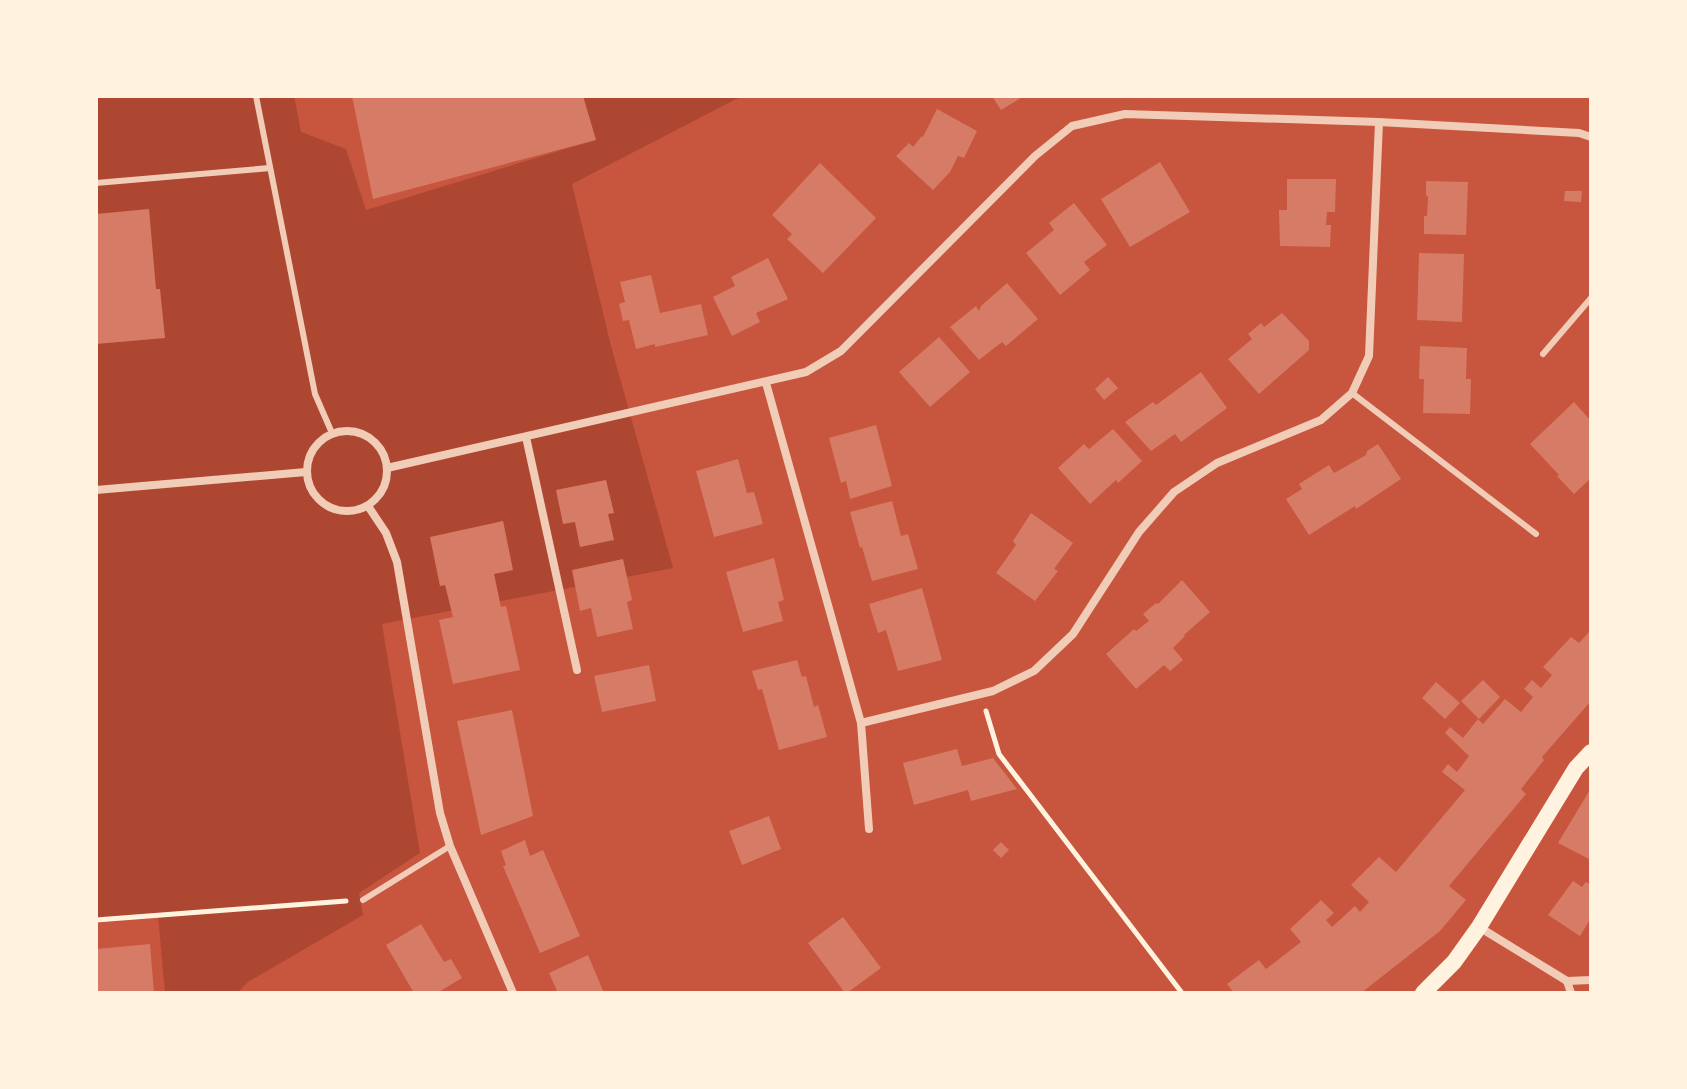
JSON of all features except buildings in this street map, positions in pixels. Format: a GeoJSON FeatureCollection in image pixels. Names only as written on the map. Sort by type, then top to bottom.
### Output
{"type":"FeatureCollection","features":[{"type":"Feature","properties":{"kind":"main road"},"geometry":{"type":"LineString","coordinates":[[1423,993],[1454,962],[1479,927],[1569,781],[1591,752]]}},
{"type":"Feature","properties":{"kind":"street"},"geometry":{"type":"LineString","coordinates":[[387,468],[806,372],[841,351],[1035,156],[1072,126],[1125,114],[1379,122],[1579,133],[1591,137]]}},
{"type":"Feature","properties":{"kind":"street"},"geometry":{"type":"LineString","coordinates":[[861,723],[993,691],[1034,671],[1073,634],[1139,532],[1174,492],[1217,463],[1321,420],[1352,393],[1369,356],[1379,122]]}},
{"type":"Feature","properties":{"kind":"street"},"geometry":{"type":"LineString","coordinates":[[766,383],[861,723],[869,829]]}},
{"type":"Feature","properties":{"kind":"street"},"geometry":{"type":"LineString","coordinates":[[347,431],[362,434],[375,442],[387,468],[386,483],[379,496],[368,506],[355,511],[328,507],[316,498],[306,472],[309,456],[318,442],[332,433],[347,431]]}},
{"type":"Feature","properties":{"kind":"street"},"geometry":{"type":"LineString","coordinates":[[526,437],[577,670]]}},
{"type":"Feature","properties":{"kind":"street"},"geometry":{"type":"LineString","coordinates":[[96,490],[306,472]]}},
{"type":"Feature","properties":{"kind":"street"},"geometry":{"type":"LineString","coordinates":[[368,506],[386,533],[397,562],[440,813],[450,846],[513,993]]}},
{"type":"Feature","properties":{"kind":"street"},"geometry":{"type":"LineString","coordinates":[[1479,927],[1567,981],[1591,980]]}},
{"type":"Feature","properties":{"kind":"street"},"geometry":{"type":"LineString","coordinates":[[1567,981],[1571,993]]}},
{"type":"Feature","properties":{"kind":"lane"},"geometry":{"type":"LineString","coordinates":[[256,96],[315,394],[332,433]]}},
{"type":"Feature","properties":{"kind":"lane"},"geometry":{"type":"LineString","coordinates":[[96,183],[270,168]]}},
{"type":"Feature","properties":{"kind":"lane"},"geometry":{"type":"LineString","coordinates":[[1543,354],[1591,298]]}},
{"type":"Feature","properties":{"kind":"lane"},"geometry":{"type":"LineString","coordinates":[[1352,393],[1536,534]]}},
{"type":"Feature","properties":{"kind":"lane"},"geometry":{"type":"LineString","coordinates":[[363,900],[450,846]]}},
{"type":"Feature","properties":{"kind":"path"},"geometry":{"type":"LineString","coordinates":[[981,694],[999,754],[1182,993]]}},
{"type":"Feature","properties":{"kind":"path"},"geometry":{"type":"LineString","coordinates":[[96,920],[363,900]]}},
{"type":"Feature","properties":{"kind":"shaded area"},"geometry":{"type":"Polygon","coordinates":[[[96,96],[294,96],[301,132],[346,149],[366,210],[595,140],[583,96],[742,96],[572,184],[611,346],[673,568],[382,624],[420,853],[359,893],[363,915],[248,982],[237,993],[165,993],[158,915],[96,920],[96,96]]]}}]}
